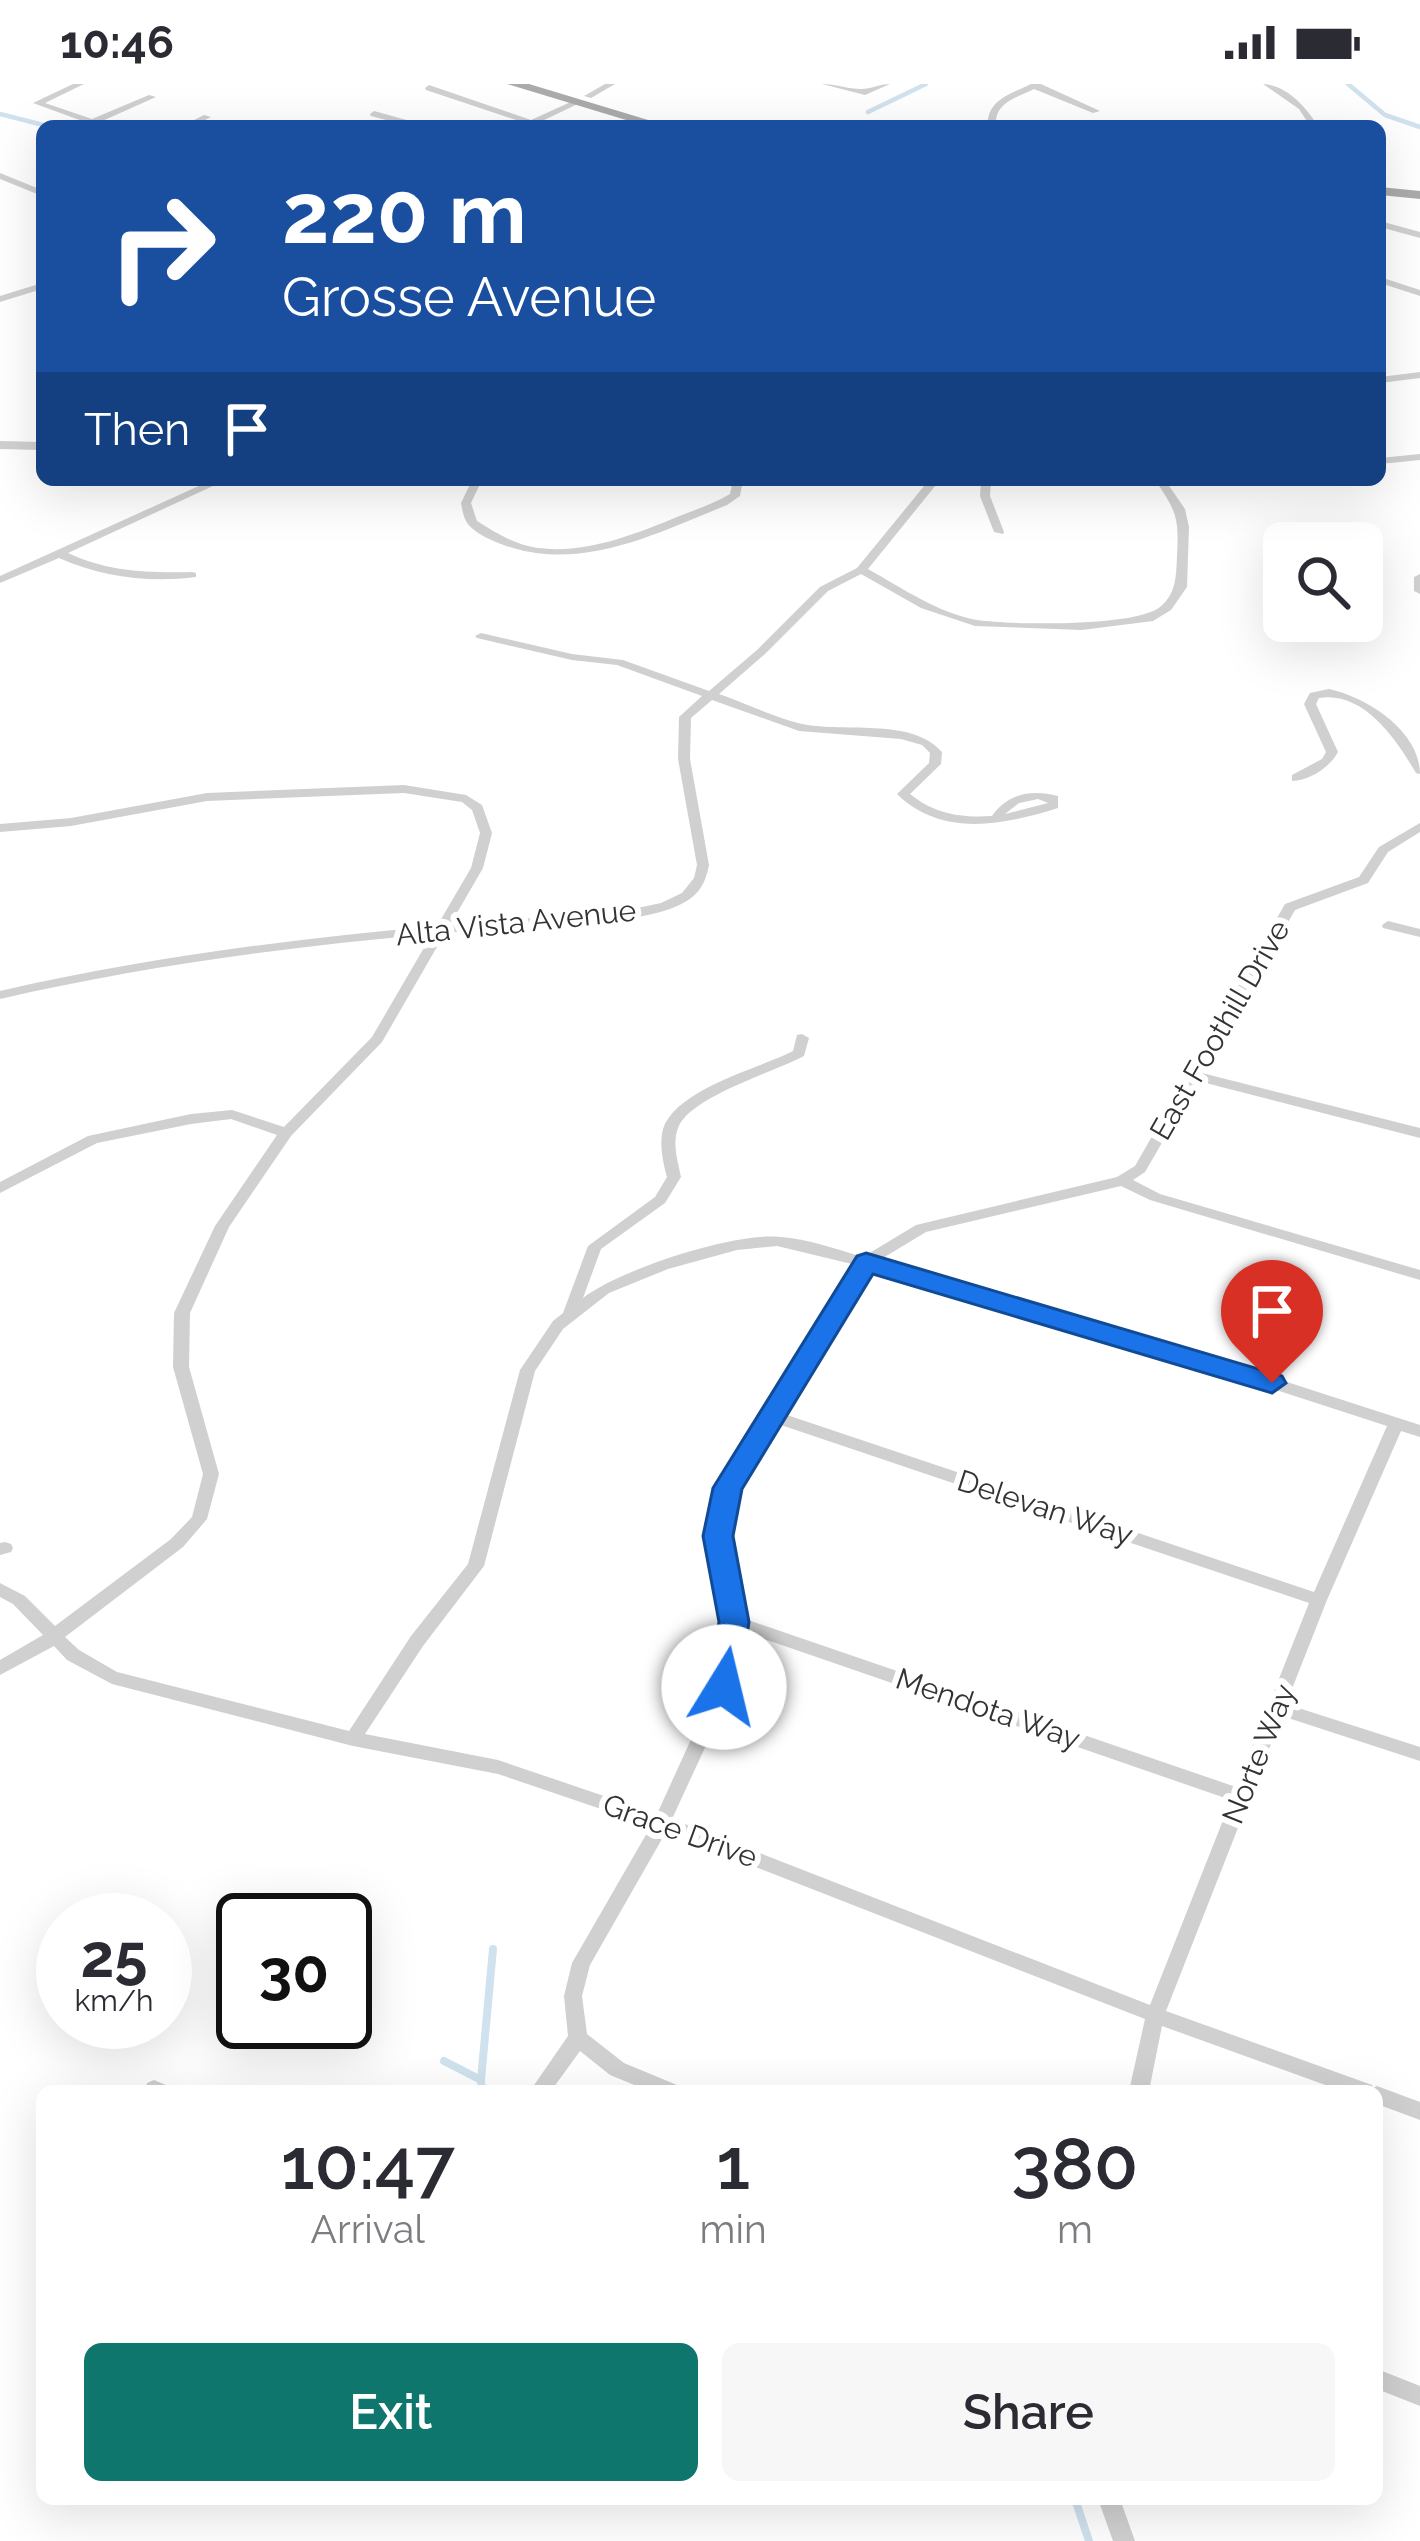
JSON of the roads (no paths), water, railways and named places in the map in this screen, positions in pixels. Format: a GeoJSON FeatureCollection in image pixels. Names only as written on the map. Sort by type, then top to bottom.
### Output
{"type":"FeatureCollection","features":[{"type":"Feature","properties":{"kind":"main road"},"geometry":{"type":"LineString","coordinates":[[514,84],[654,120]]}},
{"type":"Feature","properties":{"kind":"main road"},"geometry":{"type":"LineString","coordinates":[[545,84],[583,99]]}},
{"type":"Feature","properties":{"kind":"main road"},"geometry":{"type":"LineString","coordinates":[[1386,188],[1420,191]]}},
{"type":"Feature","properties":{"kind":"street"},"geometry":{"type":"LineString","coordinates":[[80,84],[37,104],[86,120]]}},
{"type":"Feature","properties":{"kind":"street"},"geometry":{"type":"LineString","coordinates":[[545,120],[611,84]]}},
{"type":"Feature","properties":{"kind":"street"},"geometry":{"type":"LineString","coordinates":[[826,84],[865,92],[886,84]]}},
{"type":"Feature","properties":{"kind":"street"},"geometry":{"type":"LineString","coordinates":[[1267,84],[1302,107],[1310,120]]}},
{"type":"Feature","properties":{"kind":"street"},"geometry":{"type":"LineString","coordinates":[[992,120],[998,104],[1035,85],[1096,111]]}},
{"type":"Feature","properties":{"kind":"street"},"geometry":{"type":"LineString","coordinates":[[429,88],[522,120]]}},
{"type":"Feature","properties":{"kind":"street"},"geometry":{"type":"LineString","coordinates":[[106,120],[152,97]]}},
{"type":"Feature","properties":{"kind":"street"},"geometry":{"type":"LineString","coordinates":[[374,114],[396,120]]}},
{"type":"Feature","properties":{"kind":"street"},"geometry":{"type":"LineString","coordinates":[[200,120],[207,117]]}},
{"type":"Feature","properties":{"kind":"street"},"geometry":{"type":"LineString","coordinates":[[0,176],[36,191]]}},
{"type":"Feature","properties":{"kind":"street"},"geometry":{"type":"LineString","coordinates":[[1386,226],[1420,235]]}},
{"type":"Feature","properties":{"kind":"street"},"geometry":{"type":"LineString","coordinates":[[1386,282],[1420,293]]}},
{"type":"Feature","properties":{"kind":"street"},"geometry":{"type":"LineString","coordinates":[[0,299],[36,288]]}},
{"type":"Feature","properties":{"kind":"street"},"geometry":{"type":"LineString","coordinates":[[1386,379],[1420,375]]}},
{"type":"Feature","properties":{"kind":"street"},"geometry":{"type":"LineString","coordinates":[[0,445],[36,446]]}},
{"type":"Feature","properties":{"kind":"street"},"geometry":{"type":"LineString","coordinates":[[1386,460],[1420,457]]}},
{"type":"Feature","properties":{"kind":"street"},"geometry":{"type":"LineString","coordinates":[[0,580],[208,486]]}},
{"type":"Feature","properties":{"kind":"street"},"geometry":{"type":"LineString","coordinates":[[473,486],[467,495],[472,523],[505,545],[557,556],[590,552],[723,503],[734,496],[736,486]]}},
{"type":"Feature","properties":{"kind":"street","name":"Alta Vista Avenue"},"geometry":{"type":"LineString","coordinates":[[0,995],[156,960],[628,914],[663,908],[692,895],[702,880],[703,865],[682,730],[691,708],[761,652],[824,589],[861,569],[930,486]]}},
{"type":"Feature","properties":{"kind":"street"},"geometry":{"type":"LineString","coordinates":[[986,486],[999,532]]}},
{"type":"Feature","properties":{"kind":"street"},"geometry":{"type":"LineString","coordinates":[[861,569],[926,606],[975,622],[1082,627],[1149,619],[1176,599],[1181,587],[1184,527],[1180,509],[1164,486]]}},
{"type":"Feature","properties":{"kind":"street"},"geometry":{"type":"LineString","coordinates":[[60,554],[85,567],[117,574],[192,575]]}},
{"type":"Feature","properties":{"kind":"street"},"geometry":{"type":"LineString","coordinates":[[1420,578],[1420,591]]}},
{"type":"Feature","properties":{"kind":"street"},"geometry":{"type":"LineString","coordinates":[[482,636],[572,657],[620,662],[799,727],[902,735],[926,742],[935,752],[935,764],[908,786],[903,794],[910,802],[957,823],[998,816]]}},
{"type":"Feature","properties":{"kind":"street"},"geometry":{"type":"LineString","coordinates":[[1295,778],[1327,761],[1332,752],[1310,704],[1314,695],[1339,690],[1356,698],[1414,756],[1420,770]]}},
{"type":"Feature","properties":{"kind":"street"},"geometry":{"type":"LineString","coordinates":[[0,828],[71,822],[206,797],[404,789],[451,794],[478,808],[486,833],[477,868],[377,1039],[286,1133],[222,1226],[182,1313],[182,1367],[211,1474],[199,1520],[177,1543],[52,1638],[0,1668]]}},
{"type":"Feature","properties":{"kind":"street","name":"East Foothill Drive"},"geometry":{"type":"LineString","coordinates":[[1122,1181],[1141,1169],[1290,907],[1364,880],[1383,850],[1420,826]]}},
{"type":"Feature","properties":{"kind":"street"},"geometry":{"type":"LineString","coordinates":[[1388,925],[1420,933]]}},
{"type":"Feature","properties":{"kind":"street"},"geometry":{"type":"LineString","coordinates":[[568,1315],[595,1246],[659,1200],[674,1177],[668,1152],[674,1121],[695,1103],[799,1053],[802,1038]]}},
{"type":"Feature","properties":{"kind":"street"},"geometry":{"type":"LineString","coordinates":[[1193,1075],[1420,1133]]}},
{"type":"Feature","properties":{"kind":"street"},"geometry":{"type":"LineString","coordinates":[[0,1188],[93,1138],[191,1119],[232,1114],[286,1133]]}},
{"type":"Feature","properties":{"kind":"street"},"geometry":{"type":"LineString","coordinates":[[544,2085],[578,2038],[573,1996],[581,1964],[662,1822],[724,1687],[734,1622],[718,1536],[727,1488],[866,1262],[921,1228],[1122,1181],[1155,1198],[1420,1276]]}},
{"type":"Feature","properties":{"kind":"street"},"geometry":{"type":"LineString","coordinates":[[353,1739],[417,1641],[476,1565],[528,1370],[568,1315],[623,1281],[737,1245],[777,1241],[866,1262],[1189,1356],[1420,1431]]}},
{"type":"Feature","properties":{"kind":"street","name":"Delevan Way"},"geometry":{"type":"LineString","coordinates":[[771,1416],[1319,1600]]}},
{"type":"Feature","properties":{"kind":"street","name":"Norte Way"},"geometry":{"type":"LineString","coordinates":[[1139,2085],[1155,2015],[1319,1600],[1396,1424]]}},
{"type":"Feature","properties":{"kind":"street","name":"Grace Drive"},"geometry":{"type":"LineString","coordinates":[[0,1589],[29,1610],[52,1638],[112,1677],[353,1739],[498,1767],[662,1822],[1155,2015],[1348,2085]]}},
{"type":"Feature","properties":{"kind":"street","name":"Mendota Way"},"geometry":{"type":"LineString","coordinates":[[734,1622],[1241,1796]]}},
{"type":"Feature","properties":{"kind":"street"},"geometry":{"type":"LineString","coordinates":[[1278,1708],[1420,1754]]}},
{"type":"Feature","properties":{"kind":"street"},"geometry":{"type":"LineString","coordinates":[[578,2038],[617,2069],[656,2085]]}},
{"type":"Feature","properties":{"kind":"street"},"geometry":{"type":"LineString","coordinates":[[1383,2097],[1420,2111]]}},
{"type":"Feature","properties":{"kind":"street"},"geometry":{"type":"LineString","coordinates":[[1383,2381],[1420,2396]]}},
{"type":"Feature","properties":{"kind":"street"},"geometry":{"type":"LineString","coordinates":[[1111,2505],[1124,2541]]}},
{"type":"Feature","properties":{"kind":"waterway"},"geometry":{"type":"LineString","coordinates":[[868,112],[926,84]]}},
{"type":"Feature","properties":{"kind":"waterway"},"geometry":{"type":"LineString","coordinates":[[1348,84],[1385,115],[1420,127]]}},
{"type":"Feature","properties":{"kind":"waterway"},"geometry":{"type":"LineString","coordinates":[[0,114],[36,123]]}},
{"type":"Feature","properties":{"kind":"waterway"},"geometry":{"type":"LineString","coordinates":[[481,2080],[493,1949]]}},
{"type":"Feature","properties":{"kind":"waterway"},"geometry":{"type":"LineString","coordinates":[[444,2061],[481,2080]]}},
{"type":"Feature","properties":{"kind":"waterway"},"geometry":{"type":"LineString","coordinates":[[481,2080],[481,2085]]}},
{"type":"Feature","properties":{"kind":"waterway"},"geometry":{"type":"LineString","coordinates":[[1077,2505],[1089,2541]]}}]}
